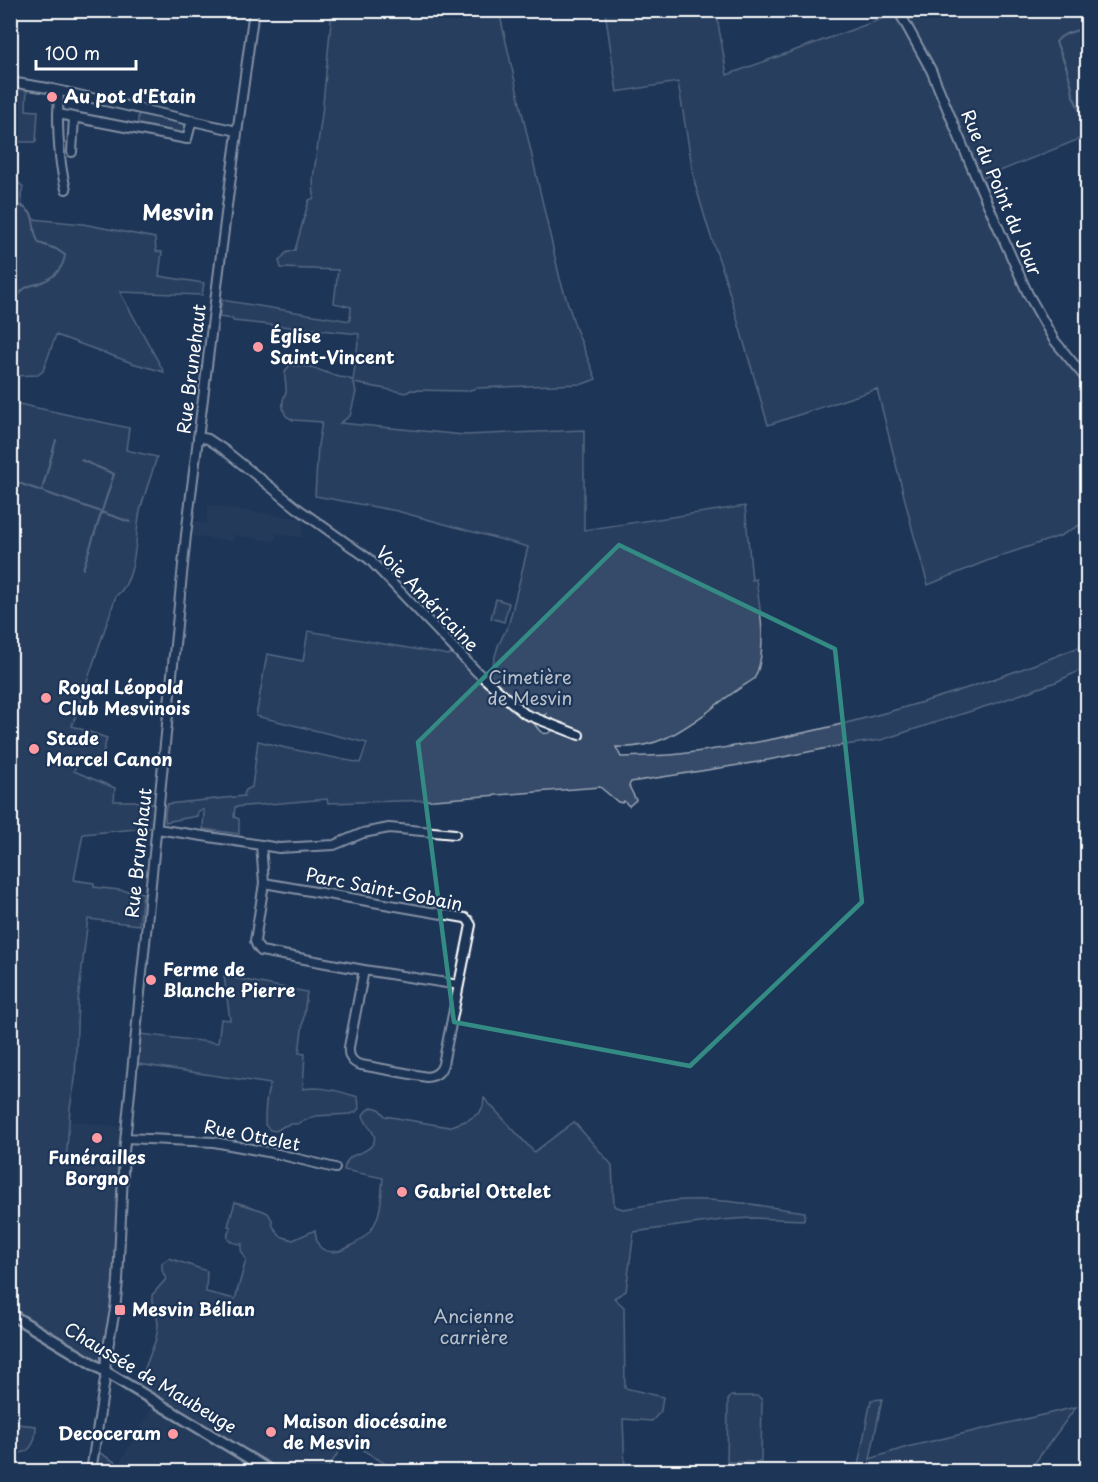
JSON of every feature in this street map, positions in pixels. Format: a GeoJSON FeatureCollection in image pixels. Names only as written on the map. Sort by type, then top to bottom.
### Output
{"type":"FeatureCollection","features":[{"type":"Feature","properties":{"kind":"main road","name":"Chaussée de Maubeuge"},"geometry":{"type":"LineString","coordinates":[[10,1314],[272,1472]]}},
{"type":"Feature","properties":{"kind":"street"},"geometry":{"type":"LineString","coordinates":[[10,82],[237,130],[254,10]]}},
{"type":"Feature","properties":{"kind":"street","name":"Rue du Point du Jour"},"geometry":{"type":"LineString","coordinates":[[898,10],[932,70],[1028,294],[1054,340],[1088,381]]}},
{"type":"Feature","properties":{"kind":"street"},"geometry":{"type":"LineString","coordinates":[[59,91],[58,147],[66,189]]}},
{"type":"Feature","properties":{"kind":"street"},"geometry":{"type":"LineString","coordinates":[[58,114],[187,139],[192,120]]}},
{"type":"Feature","properties":{"kind":"street"},"geometry":{"type":"LineString","coordinates":[[72,152],[74,117]]}},
{"type":"Feature","properties":{"kind":"street","name":"Rue Brunehaut"},"geometry":{"type":"LineString","coordinates":[[91,1472],[118,1281],[124,1160],[176,623],[237,130]]}},
{"type":"Feature","properties":{"kind":"street","name":"Voie Américaine"},"geometry":{"type":"LineString","coordinates":[[198,437],[208,439],[223,449],[304,513],[369,560],[477,672],[525,714],[579,735]]}},
{"type":"Feature","properties":{"kind":"street","name":"Parc Saint-Gobain"},"geometry":{"type":"LineString","coordinates":[[157,829],[279,848],[333,845],[363,833],[389,828],[455,834]]}},
{"type":"Feature","properties":{"kind":"street"},"geometry":{"type":"LineString","coordinates":[[261,845],[264,883],[255,941],[259,949],[364,970],[459,985]]}},
{"type":"Feature","properties":{"kind":"street","name":"Parc Saint-Gobain"},"geometry":{"type":"LineString","coordinates":[[264,883],[468,920],[471,925],[459,985],[442,1068],[437,1074],[427,1077],[361,1065],[351,1059],[349,1047],[364,970]]}},
{"type":"Feature","properties":{"kind":"street","name":"Rue Ottelet"},"geometry":{"type":"LineString","coordinates":[[126,1138],[214,1142],[335,1168]]}},
{"type":"Feature","properties":{"kind":"highlighted area"},"geometry":{"type":"Polygon","coordinates":[[[619,545],[835,649],[862,902],[690,1066],[454,1022],[418,742],[619,545]]]}},
{"type":"Feature","properties":{"kind":"shaded area"},"geometry":{"type":"Polygon","coordinates":[[[208,505],[304,519],[302,538],[277,534],[275,542],[235,535],[234,542],[186,535],[188,521],[206,523],[208,505]]]}},
{"type":"Feature","properties":{"kind":"shaded area"},"geometry":{"type":"Polygon","coordinates":[[[70,1121],[127,1127],[124,1160],[113,1162],[101,1159],[65,1163],[70,1121]]]}},
{"type":"Feature","properties":{"kind":"shaded area"},"geometry":{"type":"Polygon","coordinates":[[[156,1401],[249,1458],[247,1471],[130,1471],[119,1464],[156,1401]]]}},
{"type":"Feature","properties":{"kind":"green space","name":"Cimetière de Mesvin"},"geometry":{"type":"Polygon","coordinates":[[[332,11],[499,11],[560,279],[576,329],[596,379],[583,384],[477,388],[467,391],[411,390],[406,393],[354,383],[356,392],[350,416],[340,423],[464,435],[584,430],[584,530],[745,506],[752,580],[756,579],[762,630],[761,657],[754,679],[666,738],[643,745],[616,747],[621,757],[658,756],[732,747],[836,725],[989,681],[1087,644],[1087,667],[1056,682],[881,740],[631,782],[629,786],[636,800],[629,806],[624,801],[618,802],[600,787],[434,800],[328,803],[327,799],[235,807],[234,817],[239,819],[239,834],[203,829],[204,810],[198,811],[197,816],[165,822],[167,804],[244,796],[246,790],[252,787],[258,741],[360,763],[367,743],[256,716],[267,654],[303,661],[308,631],[449,655],[455,649],[489,677],[498,646],[509,623],[528,547],[397,511],[315,496],[318,445],[322,422],[293,420],[286,416],[283,409],[286,391],[285,374],[290,365],[311,367],[353,381],[359,334],[233,321],[233,319],[219,317],[222,300],[350,321],[351,307],[334,303],[338,270],[281,268],[279,261],[286,253],[295,250],[309,200],[314,198],[313,179],[332,11]],[[519,704],[545,734],[551,732],[559,723],[545,718],[546,714],[541,717],[532,714],[519,704]]]}},
{"type":"Feature","properties":{"kind":"green space"},"geometry":{"type":"Polygon","coordinates":[[[605,11],[716,11],[727,75],[898,13],[898,11],[1087,11],[1087,111],[1081,113],[1087,121],[1087,136],[978,180],[1041,319],[1087,381],[1087,521],[1060,536],[989,560],[928,585],[877,389],[768,425],[695,184],[678,82],[617,92],[605,11]]]}},
{"type":"Feature","properties":{"kind":"green space"},"geometry":{"type":"Polygon","coordinates":[[[15,83],[27,84],[26,110],[38,111],[36,142],[11,142],[15,83]]]}},
{"type":"Feature","properties":{"kind":"green space"},"geometry":{"type":"Polygon","coordinates":[[[139,109],[192,120],[187,139],[137,129],[139,109]]]}},
{"type":"Feature","properties":{"kind":"green space"},"geometry":{"type":"Polygon","coordinates":[[[11,181],[18,182],[23,187],[22,205],[33,219],[83,224],[155,238],[156,251],[162,252],[159,276],[204,283],[202,295],[120,292],[164,372],[132,363],[56,335],[43,371],[38,375],[11,376],[11,181]]]}},
{"type":"Feature","properties":{"kind":"green space"},"geometry":{"type":"Polygon","coordinates":[[[10,402],[129,428],[126,450],[157,457],[141,507],[129,578],[116,596],[72,726],[107,738],[99,767],[79,758],[74,771],[115,788],[114,801],[159,805],[153,815],[157,827],[83,834],[74,880],[94,883],[94,887],[143,893],[139,925],[88,919],[78,1001],[75,1080],[70,1108],[66,1163],[101,1159],[124,1160],[118,1281],[105,1370],[11,1314],[10,402]]]}},
{"type":"Feature","properties":{"kind":"green space"},"geometry":{"type":"Polygon","coordinates":[[[496,599],[509,603],[504,622],[491,618],[496,599]]]}},
{"type":"Feature","properties":{"kind":"green space"},"geometry":{"type":"Polygon","coordinates":[[[224,976],[307,992],[299,1053],[305,1054],[303,1089],[324,1089],[358,1097],[359,1108],[356,1112],[315,1116],[276,1131],[270,1130],[265,1125],[265,1115],[266,1098],[271,1084],[138,1064],[140,1034],[218,1043],[221,1019],[230,1020],[224,976]]]}},
{"type":"Feature","properties":{"kind":"green space","name":"Ancienne carrière"},"geometry":{"type":"Polygon","coordinates":[[[484,1098],[534,1152],[574,1122],[612,1165],[614,1206],[623,1209],[669,1201],[699,1200],[805,1212],[804,1220],[750,1218],[634,1232],[626,1291],[614,1298],[624,1307],[625,1388],[663,1397],[661,1411],[652,1421],[623,1419],[625,1471],[397,1471],[366,1452],[351,1438],[344,1444],[326,1471],[272,1471],[137,1389],[156,1339],[158,1325],[152,1295],[166,1279],[162,1263],[169,1258],[207,1271],[206,1292],[235,1299],[246,1260],[241,1250],[242,1244],[231,1242],[228,1238],[231,1227],[228,1226],[235,1202],[268,1213],[280,1236],[293,1240],[315,1230],[316,1240],[321,1248],[328,1251],[343,1250],[358,1242],[374,1225],[381,1202],[383,1178],[344,1170],[348,1159],[368,1149],[374,1141],[375,1138],[364,1119],[363,1115],[366,1111],[373,1107],[379,1109],[385,1116],[449,1127],[468,1120],[480,1112],[484,1098]]]}},
{"type":"Feature","properties":{"kind":"green space"},"geometry":{"type":"Polygon","coordinates":[[[731,1396],[758,1396],[762,1400],[761,1462],[727,1462],[728,1400],[731,1396]]]}},
{"type":"Feature","properties":{"kind":"green space"},"geometry":{"type":"Polygon","coordinates":[[[882,1399],[870,1459],[907,1447],[1076,1407],[1029,1471],[857,1471],[871,1400],[882,1399]]]}},
{"type":"Feature","properties":{"kind":"green space"},"geometry":{"type":"Polygon","coordinates":[[[11,1404],[18,1411],[18,1424],[36,1426],[35,1438],[31,1447],[18,1454],[11,1454],[11,1404]]]}},
{"type":"Feature","properties":{"kind":"green space"},"geometry":{"type":"Polygon","coordinates":[[[95,1450],[130,1471],[91,1472],[95,1450]]]}},
{"type":"Feature","properties":{"kind":"waterway"},"geometry":{"type":"LineString","coordinates":[[1088,27],[1066,34],[1056,42],[1066,66],[1073,96],[1081,113],[1088,121]]}},
{"type":"Feature","properties":{"kind":"waterway"},"geometry":{"type":"LineString","coordinates":[[10,204],[27,209],[31,214],[39,243],[65,255],[62,266],[56,274],[24,289],[10,309]]}},
{"type":"Feature","properties":{"kind":"waterway"},"geometry":{"type":"LineString","coordinates":[[42,490],[56,440]]}},
{"type":"Feature","properties":{"kind":"waterway"},"geometry":{"type":"LineString","coordinates":[[81,460],[114,474],[83,569]]}},
{"type":"Feature","properties":{"kind":"waterway"},"geometry":{"type":"LineString","coordinates":[[10,480],[130,522]]}},
{"type":"Feature","properties":{"kind":"place","name":"Au pot d'Etain"},"geometry":{"type":"Point","coordinates":[52,97]}},
{"type":"Feature","properties":{"kind":"place","name":"Église Saint-Vincent"},"geometry":{"type":"Point","coordinates":[258,347]}},
{"type":"Feature","properties":{"kind":"place","name":"Royal Léopold Club Mesvinois"},"geometry":{"type":"Point","coordinates":[46,698]}},
{"type":"Feature","properties":{"kind":"place","name":"Stade Marcel Canon"},"geometry":{"type":"Point","coordinates":[34,749]}},
{"type":"Feature","properties":{"kind":"place","name":"Ferme de Blanche Pierre"},"geometry":{"type":"Point","coordinates":[151,980]}},
{"type":"Feature","properties":{"kind":"place","name":"Funérailles Borgno"},"geometry":{"type":"Point","coordinates":[97,1138]}},
{"type":"Feature","properties":{"kind":"place","name":"Gabriel Ottelet"},"geometry":{"type":"Point","coordinates":[402,1192]}},
{"type":"Feature","properties":{"kind":"place","name":"Mesvin Bélian"},"geometry":{"type":"Point","coordinates":[120,1310]}},
{"type":"Feature","properties":{"kind":"place","name":"Maison diocésaine de Mesvin"},"geometry":{"type":"Point","coordinates":[271,1432]}},
{"type":"Feature","properties":{"kind":"place","name":"Decoceram"},"geometry":{"type":"Point","coordinates":[173,1434]}},
{"type":"Feature","properties":{"kind":"district","name":"Mesvin"},"geometry":{"type":"Point","coordinates":[178,213]}}]}
